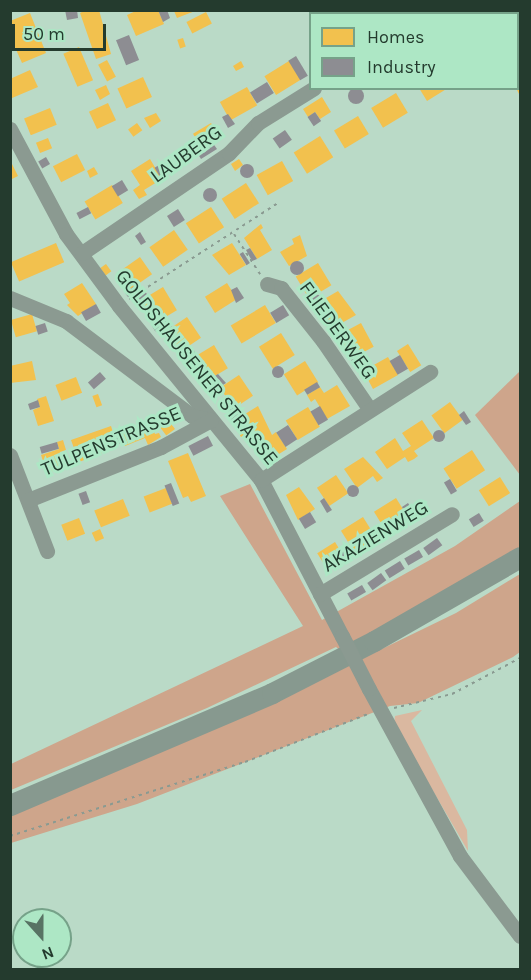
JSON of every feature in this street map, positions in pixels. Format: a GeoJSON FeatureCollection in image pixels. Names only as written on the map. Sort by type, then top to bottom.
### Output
{"type":"FeatureCollection","features":[{"type":"Feature","properties":{"kind":"main road"},"geometry":{"type":"LineString","coordinates":[[10,805],[272,693],[445,602],[520,557]]}},
{"type":"Feature","properties":{"kind":"street","name":"LAUBERG"},"geometry":{"type":"LineString","coordinates":[[82,253],[229,153],[258,123],[311,90]]}},
{"type":"Feature","properties":{"kind":"street","name":"GOLDSHAUSENER STRASSE"},"geometry":{"type":"LineString","coordinates":[[10,129],[50,208],[119,306],[261,480],[375,700]]}},
{"type":"Feature","properties":{"kind":"street","name":"FLIEDERWEG"},"geometry":{"type":"LineString","coordinates":[[267,284],[274,283],[281,288],[323,341],[370,410]]}},
{"type":"Feature","properties":{"kind":"street"},"geometry":{"type":"LineString","coordinates":[[10,298],[66,321],[192,416],[211,420]]}},
{"type":"Feature","properties":{"kind":"street"},"geometry":{"type":"LineString","coordinates":[[261,480],[430,372]]}},
{"type":"Feature","properties":{"kind":"street","name":"TULPENSTRASSE"},"geometry":{"type":"LineString","coordinates":[[28,500],[161,447],[211,420]]}},
{"type":"Feature","properties":{"kind":"street"},"geometry":{"type":"LineString","coordinates":[[10,455],[47,551]]}},
{"type":"Feature","properties":{"kind":"street","name":"AKAZIENWEG"},"geometry":{"type":"LineString","coordinates":[[320,594],[452,514]]}},
{"type":"Feature","properties":{"kind":"street"},"geometry":{"type":"LineString","coordinates":[[375,700],[460,856],[520,936]]}},
{"type":"Feature","properties":{"kind":"path"},"geometry":{"type":"LineString","coordinates":[[119,306],[278,204]]}},
{"type":"Feature","properties":{"kind":"path"},"geometry":{"type":"LineString","coordinates":[[233,233],[267,284]]}},
{"type":"Feature","properties":{"kind":"path"},"geometry":{"type":"LineString","coordinates":[[10,836],[245,762],[375,700],[419,705],[452,694],[520,658]]}},
{"type":"Feature","properties":{"kind":"shaded area"},"geometry":{"type":"Polygon","coordinates":[[[520,371],[520,475],[475,415],[520,371]]]}},
{"type":"Feature","properties":{"kind":"shaded area"},"geometry":{"type":"Polygon","coordinates":[[[250,484],[322,620],[455,546],[520,501],[520,551],[342,652],[336,647],[207,708],[11,790],[11,764],[303,626],[220,496],[250,484]]]}},
{"type":"Feature","properties":{"kind":"shaded area"},"geometry":{"type":"Polygon","coordinates":[[[520,574],[520,652],[513,657],[418,703],[390,706],[137,804],[11,843],[11,811],[324,677],[456,613],[520,574]]]}},
{"type":"Feature","properties":{"kind":"shaded area"},"geometry":{"type":"Polygon","coordinates":[[[422,710],[411,721],[467,830],[468,851],[394,724],[395,716],[422,710]]]}},
{"type":"Feature","properties":{"kind":"building: Homes"},"geometry":{"type":"Polygon","coordinates":[[[86,10],[99,10],[111,54],[96,59],[80,13],[86,10]]]}},
{"type":"Feature","properties":{"kind":"building: Homes"},"geometry":{"type":"Polygon","coordinates":[[[138,10],[158,10],[164,24],[136,36],[127,15],[138,10]]]}},
{"type":"Feature","properties":{"kind":"building: Homes"},"geometry":{"type":"Polygon","coordinates":[[[389,10],[418,10],[416,12],[389,10]]]}},
{"type":"Feature","properties":{"kind":"building: Homes"},"geometry":{"type":"Polygon","coordinates":[[[174,11],[195,11],[177,18],[174,11]]]}},
{"type":"Feature","properties":{"kind":"building: Homes"},"geometry":{"type":"Polygon","coordinates":[[[206,12],[212,24],[192,34],[186,22],[206,12]]]}},
{"type":"Feature","properties":{"kind":"building: Homes"},"geometry":{"type":"Polygon","coordinates":[[[30,13],[46,53],[22,63],[10,36],[10,21],[30,13]]]}},
{"type":"Feature","properties":{"kind":"building: Homes"},"geometry":{"type":"Polygon","coordinates":[[[183,38],[186,47],[180,48],[177,40],[183,38]]]}},
{"type":"Feature","properties":{"kind":"building: Homes"},"geometry":{"type":"Polygon","coordinates":[[[79,47],[93,80],[77,87],[63,54],[79,47]]]}},
{"type":"Feature","properties":{"kind":"building: Homes"},"geometry":{"type":"Polygon","coordinates":[[[107,60],[116,77],[107,81],[98,65],[107,60]]]}},
{"type":"Feature","properties":{"kind":"building: Homes"},"geometry":{"type":"Polygon","coordinates":[[[241,61],[244,67],[236,71],[233,66],[241,61]]]}},
{"type":"Feature","properties":{"kind":"building: Homes"},"geometry":{"type":"Polygon","coordinates":[[[289,61],[301,80],[276,95],[264,76],[289,61]]]}},
{"type":"Feature","properties":{"kind":"building: Homes"},"geometry":{"type":"Polygon","coordinates":[[[30,70],[38,87],[12,98],[10,79],[30,70]]]}},
{"type":"Feature","properties":{"kind":"building: Homes"},"geometry":{"type":"Polygon","coordinates":[[[520,70],[520,96],[517,90],[519,90],[520,70]]]}},
{"type":"Feature","properties":{"kind":"building: Homes"},"geometry":{"type":"Polygon","coordinates":[[[143,77],[152,97],[126,108],[117,88],[143,77]]]}},
{"type":"Feature","properties":{"kind":"building: Homes"},"geometry":{"type":"Polygon","coordinates":[[[106,85],[110,94],[100,100],[95,90],[106,85]]]}},
{"type":"Feature","properties":{"kind":"building: Homes"},"geometry":{"type":"Polygon","coordinates":[[[247,87],[257,105],[230,120],[220,102],[247,87]]]}},
{"type":"Feature","properties":{"kind":"building: Homes"},"geometry":{"type":"Polygon","coordinates":[[[420,90],[445,90],[427,101],[420,90]]]}},
{"type":"Feature","properties":{"kind":"building: Homes"},"geometry":{"type":"Polygon","coordinates":[[[396,93],[408,113],[383,128],[371,108],[396,93]]]}},
{"type":"Feature","properties":{"kind":"building: Homes"},"geometry":{"type":"Polygon","coordinates":[[[322,97],[331,112],[320,119],[315,112],[308,117],[303,109],[322,97]]]}},
{"type":"Feature","properties":{"kind":"building: Homes"},"geometry":{"type":"Polygon","coordinates":[[[108,103],[116,120],[97,129],[89,112],[108,103]]]}},
{"type":"Feature","properties":{"kind":"building: Homes"},"geometry":{"type":"Polygon","coordinates":[[[50,108],[57,125],[31,135],[24,118],[50,108]]]}},
{"type":"Feature","properties":{"kind":"building: Homes"},"geometry":{"type":"Polygon","coordinates":[[[156,113],[161,121],[150,128],[144,118],[156,113]]]}},
{"type":"Feature","properties":{"kind":"building: Homes"},"geometry":{"type":"Polygon","coordinates":[[[358,116],[369,134],[345,148],[334,130],[358,116]]]}},
{"type":"Feature","properties":{"kind":"building: Homes"},"geometry":{"type":"Polygon","coordinates":[[[137,123],[142,130],[133,137],[128,129],[137,123]]]}},
{"type":"Feature","properties":{"kind":"building: Homes"},"geometry":{"type":"Polygon","coordinates":[[[211,123],[220,138],[202,148],[193,134],[211,123]]]}},
{"type":"Feature","properties":{"kind":"building: Homes"},"geometry":{"type":"Polygon","coordinates":[[[320,136],[333,157],[307,174],[294,152],[320,136]]]}},
{"type":"Feature","properties":{"kind":"building: Homes"},"geometry":{"type":"Polygon","coordinates":[[[48,138],[52,148],[40,153],[36,143],[48,138]]]}},
{"type":"Feature","properties":{"kind":"building: Homes"},"geometry":{"type":"Polygon","coordinates":[[[77,154],[85,170],[61,182],[53,166],[77,154]]]}},
{"type":"Feature","properties":{"kind":"building: Homes"},"geometry":{"type":"Polygon","coordinates":[[[150,159],[162,179],[144,190],[147,195],[139,199],[133,190],[140,185],[131,171],[150,159]]]}},
{"type":"Feature","properties":{"kind":"building: Homes"},"geometry":{"type":"Polygon","coordinates":[[[239,159],[243,165],[235,171],[231,164],[239,159]]]}},
{"type":"Feature","properties":{"kind":"building: Homes"},"geometry":{"type":"Polygon","coordinates":[[[10,160],[18,176],[10,180],[10,160]]]}},
{"type":"Feature","properties":{"kind":"building: Homes"},"geometry":{"type":"Polygon","coordinates":[[[282,161],[293,181],[268,195],[257,175],[282,161]]]}},
{"type":"Feature","properties":{"kind":"building: Homes"},"geometry":{"type":"Polygon","coordinates":[[[94,167],[98,174],[90,178],[87,171],[94,167]]]}},
{"type":"Feature","properties":{"kind":"building: Homes"},"geometry":{"type":"Polygon","coordinates":[[[246,183],[259,203],[235,219],[222,199],[246,183]]]}},
{"type":"Feature","properties":{"kind":"building: Homes"},"geometry":{"type":"Polygon","coordinates":[[[112,185],[123,203],[95,219],[85,201],[112,185]]]}},
{"type":"Feature","properties":{"kind":"building: Homes"},"geometry":{"type":"Polygon","coordinates":[[[211,207],[224,227],[199,243],[186,223],[211,207]]]}},
{"type":"Feature","properties":{"kind":"building: Homes"},"geometry":{"type":"Polygon","coordinates":[[[261,224],[263,228],[260,230],[272,250],[257,259],[244,238],[261,224]]]}},
{"type":"Feature","properties":{"kind":"building: Homes"},"geometry":{"type":"Polygon","coordinates":[[[174,230],[188,250],[163,267],[149,247],[174,230]]]}},
{"type":"Feature","properties":{"kind":"building: Homes"},"geometry":{"type":"Polygon","coordinates":[[[300,235],[307,256],[289,266],[280,252],[294,244],[292,239],[300,235]]]}},
{"type":"Feature","properties":{"kind":"building: Homes"},"geometry":{"type":"Polygon","coordinates":[[[56,243],[64,262],[19,281],[11,262],[56,243]]]}},
{"type":"Feature","properties":{"kind":"building: Homes"},"geometry":{"type":"Polygon","coordinates":[[[232,243],[246,265],[229,275],[212,255],[232,243]]]}},
{"type":"Feature","properties":{"kind":"building: Homes"},"geometry":{"type":"Polygon","coordinates":[[[140,257],[152,274],[128,291],[116,274],[140,257]]]}},
{"type":"Feature","properties":{"kind":"building: Homes"},"geometry":{"type":"Polygon","coordinates":[[[318,263],[331,285],[309,299],[296,276],[318,263]]]}},
{"type":"Feature","properties":{"kind":"building: Homes"},"geometry":{"type":"Polygon","coordinates":[[[106,264],[111,271],[106,275],[100,268],[106,264]]]}},
{"type":"Feature","properties":{"kind":"building: Homes"},"geometry":{"type":"Polygon","coordinates":[[[82,283],[96,304],[78,316],[67,305],[70,303],[64,294],[82,283]]]}},
{"type":"Feature","properties":{"kind":"building: Homes"},"geometry":{"type":"Polygon","coordinates":[[[227,283],[237,299],[215,313],[205,297],[227,283]]]}},
{"type":"Feature","properties":{"kind":"building: Homes"},"geometry":{"type":"Polygon","coordinates":[[[163,287],[177,310],[154,324],[140,301],[163,287]]]}},
{"type":"Feature","properties":{"kind":"building: Homes"},"geometry":{"type":"Polygon","coordinates":[[[338,291],[356,315],[331,329],[314,305],[338,291]]]}},
{"type":"Feature","properties":{"kind":"building: Homes"},"geometry":{"type":"Polygon","coordinates":[[[265,305],[276,323],[242,344],[231,326],[265,305]]]}},
{"type":"Feature","properties":{"kind":"building: Homes"},"geometry":{"type":"Polygon","coordinates":[[[32,314],[37,331],[16,337],[11,320],[32,314]]]}},
{"type":"Feature","properties":{"kind":"building: Homes"},"geometry":{"type":"Polygon","coordinates":[[[187,317],[201,338],[181,351],[167,330],[187,317]]]}},
{"type":"Feature","properties":{"kind":"building: Homes"},"geometry":{"type":"Polygon","coordinates":[[[361,323],[374,347],[351,359],[338,335],[361,323]]]}},
{"type":"Feature","properties":{"kind":"building: Homes"},"geometry":{"type":"Polygon","coordinates":[[[281,333],[295,355],[273,369],[259,347],[281,333]]]}},
{"type":"Feature","properties":{"kind":"building: Homes"},"geometry":{"type":"Polygon","coordinates":[[[408,344],[421,365],[410,372],[397,351],[408,344]]]}},
{"type":"Feature","properties":{"kind":"building: Homes"},"geometry":{"type":"Polygon","coordinates":[[[214,345],[228,368],[206,381],[193,358],[214,345]]]}},
{"type":"Feature","properties":{"kind":"building: Homes"},"geometry":{"type":"Polygon","coordinates":[[[388,357],[398,375],[373,389],[359,363],[367,358],[372,366],[388,357]]]}},
{"type":"Feature","properties":{"kind":"building: Homes"},"geometry":{"type":"Polygon","coordinates":[[[32,361],[36,380],[10,383],[10,366],[32,361]]]}},
{"type":"Feature","properties":{"kind":"building: Homes"},"geometry":{"type":"Polygon","coordinates":[[[305,361],[318,382],[297,395],[284,374],[305,361]]]}},
{"type":"Feature","properties":{"kind":"building: Homes"},"geometry":{"type":"Polygon","coordinates":[[[239,375],[253,396],[234,409],[220,388],[239,375]]]}},
{"type":"Feature","properties":{"kind":"building: Homes"},"geometry":{"type":"Polygon","coordinates":[[[76,377],[82,393],[62,401],[55,385],[76,377]]]}},
{"type":"Feature","properties":{"kind":"building: Homes"},"geometry":{"type":"Polygon","coordinates":[[[337,385],[350,406],[327,419],[315,399],[311,402],[307,395],[320,387],[324,393],[337,385]]]}},
{"type":"Feature","properties":{"kind":"building: Homes"},"geometry":{"type":"Polygon","coordinates":[[[98,394],[102,405],[96,407],[92,396],[98,394]]]}},
{"type":"Feature","properties":{"kind":"building: Homes"},"geometry":{"type":"Polygon","coordinates":[[[46,396],[54,421],[38,426],[33,410],[40,407],[37,399],[46,396]]]}},
{"type":"Feature","properties":{"kind":"building: Homes"},"geometry":{"type":"Polygon","coordinates":[[[450,402],[463,420],[444,433],[431,416],[450,402]]]}},
{"type":"Feature","properties":{"kind":"building: Homes"},"geometry":{"type":"Polygon","coordinates":[[[258,406],[272,435],[276,432],[287,449],[266,462],[248,433],[241,437],[232,422],[258,406]]]}},
{"type":"Feature","properties":{"kind":"building: Homes"},"geometry":{"type":"Polygon","coordinates":[[[308,407],[320,427],[298,440],[286,420],[308,407]]]}},
{"type":"Feature","properties":{"kind":"building: Homes"},"geometry":{"type":"Polygon","coordinates":[[[422,420],[434,438],[414,451],[418,456],[414,459],[408,462],[405,457],[387,469],[375,452],[395,438],[403,451],[411,446],[402,433],[422,420]]]}},
{"type":"Feature","properties":{"kind":"building: Homes"},"geometry":{"type":"Polygon","coordinates":[[[150,421],[155,434],[159,433],[161,437],[148,445],[145,438],[125,446],[120,432],[150,421]]]}},
{"type":"Feature","properties":{"kind":"building: Homes"},"geometry":{"type":"Polygon","coordinates":[[[169,421],[175,429],[166,436],[160,428],[169,421]]]}},
{"type":"Feature","properties":{"kind":"building: Homes"},"geometry":{"type":"Polygon","coordinates":[[[111,426],[114,436],[108,438],[112,449],[79,462],[71,440],[111,426]]]}},
{"type":"Feature","properties":{"kind":"building: Homes"},"geometry":{"type":"Polygon","coordinates":[[[63,440],[66,450],[60,452],[65,467],[47,473],[41,455],[59,449],[57,442],[63,440]]]}},
{"type":"Feature","properties":{"kind":"building: Homes"},"geometry":{"type":"Polygon","coordinates":[[[472,450],[485,470],[457,489],[443,469],[472,450]]]}},
{"type":"Feature","properties":{"kind":"building: Homes"},"geometry":{"type":"Polygon","coordinates":[[[188,453],[206,496],[191,502],[188,496],[183,498],[168,461],[188,453]]]}},
{"type":"Feature","properties":{"kind":"building: Homes"},"geometry":{"type":"Polygon","coordinates":[[[363,457],[383,478],[377,482],[373,476],[357,488],[344,469],[363,457]]]}},
{"type":"Feature","properties":{"kind":"building: Homes"},"geometry":{"type":"Polygon","coordinates":[[[336,475],[348,493],[329,506],[317,488],[336,475]]]}},
{"type":"Feature","properties":{"kind":"building: Homes"},"geometry":{"type":"Polygon","coordinates":[[[500,477],[510,493],[489,506],[479,490],[500,477]]]}},
{"type":"Feature","properties":{"kind":"building: Homes"},"geometry":{"type":"Polygon","coordinates":[[[299,487],[315,509],[298,520],[286,495],[299,487]]]}},
{"type":"Feature","properties":{"kind":"building: Homes"},"geometry":{"type":"Polygon","coordinates":[[[166,488],[172,504],[150,512],[144,497],[166,488]]]}},
{"type":"Feature","properties":{"kind":"building: Homes"},"geometry":{"type":"Polygon","coordinates":[[[396,498],[409,519],[387,533],[374,512],[396,498]]]}},
{"type":"Feature","properties":{"kind":"building: Homes"},"geometry":{"type":"Polygon","coordinates":[[[123,499],[130,516],[101,527],[94,511],[123,499]]]}},
{"type":"Feature","properties":{"kind":"building: Homes"},"geometry":{"type":"Polygon","coordinates":[[[363,517],[377,539],[355,553],[341,531],[363,517]]]}},
{"type":"Feature","properties":{"kind":"building: Homes"},"geometry":{"type":"Polygon","coordinates":[[[79,518],[85,534],[67,541],[61,525],[79,518]]]}},
{"type":"Feature","properties":{"kind":"building: Homes"},"geometry":{"type":"Polygon","coordinates":[[[100,529],[104,538],[96,542],[92,533],[100,529]]]}},
{"type":"Feature","properties":{"kind":"building: Homes"},"geometry":{"type":"Polygon","coordinates":[[[335,542],[345,558],[327,569],[317,553],[335,542]]]}},
{"type":"Feature","properties":{"kind":"building: Industry"},"geometry":{"type":"Polygon","coordinates":[[[65,10],[77,10],[78,18],[67,20],[65,10]]]}},
{"type":"Feature","properties":{"kind":"building: Industry"},"geometry":{"type":"Polygon","coordinates":[[[158,10],[167,10],[170,18],[163,22],[158,10]]]}},
{"type":"Feature","properties":{"kind":"building: Industry"},"geometry":{"type":"Polygon","coordinates":[[[129,35],[139,60],[126,65],[116,40],[129,35]]]}},
{"type":"Feature","properties":{"kind":"building: Industry"},"geometry":{"type":"Polygon","coordinates":[[[296,56],[308,76],[300,80],[288,61],[296,56]]]}},
{"type":"Feature","properties":{"kind":"building: Industry"},"geometry":{"type":"Polygon","coordinates":[[[267,82],[274,93],[257,104],[250,93],[267,82]]]}},
{"type":"Feature","properties":{"kind":"building: Industry"},"geometry":{"type":"Polygon","coordinates":[[[352,90],[360,90],[363,93],[363,99],[356,104],[348,96],[352,90]]]}},
{"type":"Feature","properties":{"kind":"building: Industry"},"geometry":{"type":"Polygon","coordinates":[[[315,112],[321,121],[314,126],[308,117],[315,112]]]}},
{"type":"Feature","properties":{"kind":"building: Industry"},"geometry":{"type":"Polygon","coordinates":[[[228,114],[235,124],[228,128],[222,117],[228,114]]]}},
{"type":"Feature","properties":{"kind":"building: Industry"},"geometry":{"type":"Polygon","coordinates":[[[285,130],[292,140],[280,148],[273,139],[285,130]]]}},
{"type":"Feature","properties":{"kind":"building: Industry"},"geometry":{"type":"Polygon","coordinates":[[[195,137],[202,149],[212,142],[217,149],[201,159],[190,141],[195,137]]]}},
{"type":"Feature","properties":{"kind":"building: Industry"},"geometry":{"type":"Polygon","coordinates":[[[46,157],[50,164],[42,168],[38,162],[46,157]]]}},
{"type":"Feature","properties":{"kind":"building: Industry"},"geometry":{"type":"Polygon","coordinates":[[[164,162],[170,172],[161,178],[155,168],[164,162]]]}},
{"type":"Feature","properties":{"kind":"building: Industry"},"geometry":{"type":"Polygon","coordinates":[[[244,164],[250,164],[254,171],[250,178],[244,178],[240,174],[240,168],[244,164]]]}},
{"type":"Feature","properties":{"kind":"building: Industry"},"geometry":{"type":"Polygon","coordinates":[[[122,180],[128,190],[118,196],[112,186],[122,180]]]}},
{"type":"Feature","properties":{"kind":"building: Industry"},"geometry":{"type":"Polygon","coordinates":[[[210,188],[215,190],[217,195],[215,200],[210,202],[205,200],[203,195],[205,190],[210,188]]]}},
{"type":"Feature","properties":{"kind":"building: Industry"},"geometry":{"type":"Polygon","coordinates":[[[88,207],[91,213],[80,219],[76,213],[88,207]]]}},
{"type":"Feature","properties":{"kind":"building: Industry"},"geometry":{"type":"Polygon","coordinates":[[[178,209],[185,220],[174,227],[167,216],[178,209]]]}},
{"type":"Feature","properties":{"kind":"building: Industry"},"geometry":{"type":"Polygon","coordinates":[[[140,232],[146,242],[141,245],[135,236],[140,232]]]}},
{"type":"Feature","properties":{"kind":"building: Industry"},"geometry":{"type":"Polygon","coordinates":[[[250,248],[257,259],[252,261],[246,250],[250,248]]]}},
{"type":"Feature","properties":{"kind":"building: Industry"},"geometry":{"type":"Polygon","coordinates":[[[243,252],[250,263],[246,265],[240,254],[243,252]]]}},
{"type":"Feature","properties":{"kind":"building: Industry"},"geometry":{"type":"Polygon","coordinates":[[[297,261],[302,263],[304,268],[302,273],[297,275],[292,273],[290,268],[292,263],[297,261]]]}},
{"type":"Feature","properties":{"kind":"building: Industry"},"geometry":{"type":"Polygon","coordinates":[[[137,284],[140,289],[128,297],[125,293],[137,284]]]}},
{"type":"Feature","properties":{"kind":"building: Industry"},"geometry":{"type":"Polygon","coordinates":[[[237,287],[244,298],[236,303],[231,290],[237,287]]]}},
{"type":"Feature","properties":{"kind":"building: Industry"},"geometry":{"type":"Polygon","coordinates":[[[145,291],[148,296],[135,304],[132,299],[145,291]]]}},
{"type":"Feature","properties":{"kind":"building: Industry"},"geometry":{"type":"Polygon","coordinates":[[[315,293],[321,299],[315,305],[309,299],[315,293]]]}},
{"type":"Feature","properties":{"kind":"building: Industry"},"geometry":{"type":"Polygon","coordinates":[[[96,304],[101,313],[86,321],[81,312],[96,304]]]}},
{"type":"Feature","properties":{"kind":"building: Industry"},"geometry":{"type":"Polygon","coordinates":[[[283,305],[289,315],[276,323],[270,313],[283,305]]]}},
{"type":"Feature","properties":{"kind":"building: Industry"},"geometry":{"type":"Polygon","coordinates":[[[164,319],[172,327],[161,333],[155,331],[152,326],[164,319]]]}},
{"type":"Feature","properties":{"kind":"building: Industry"},"geometry":{"type":"Polygon","coordinates":[[[45,323],[48,332],[38,335],[35,326],[45,323]]]}},
{"type":"Feature","properties":{"kind":"building: Industry"},"geometry":{"type":"Polygon","coordinates":[[[340,324],[344,330],[340,336],[336,336],[332,328],[340,324]]]}},
{"type":"Feature","properties":{"kind":"building: Industry"},"geometry":{"type":"Polygon","coordinates":[[[188,347],[193,349],[195,354],[193,359],[188,361],[183,359],[181,354],[183,349],[188,347]]]}},
{"type":"Feature","properties":{"kind":"building: Industry"},"geometry":{"type":"Polygon","coordinates":[[[360,355],[363,360],[354,366],[351,360],[360,355]]]}},
{"type":"Feature","properties":{"kind":"building: Industry"},"geometry":{"type":"Polygon","coordinates":[[[400,355],[408,369],[398,375],[390,361],[400,355]]]}},
{"type":"Feature","properties":{"kind":"building: Industry"},"geometry":{"type":"Polygon","coordinates":[[[280,366],[284,372],[280,378],[276,378],[272,370],[280,366]]]}},
{"type":"Feature","properties":{"kind":"building: Industry"},"geometry":{"type":"Polygon","coordinates":[[[100,372],[106,379],[94,389],[88,382],[100,372]]]}},
{"type":"Feature","properties":{"kind":"building: Industry"},"geometry":{"type":"Polygon","coordinates":[[[218,374],[226,383],[213,391],[204,383],[218,374]]]}},
{"type":"Feature","properties":{"kind":"building: Industry"},"geometry":{"type":"Polygon","coordinates":[[[317,382],[320,387],[307,395],[304,390],[317,382]]]}},
{"type":"Feature","properties":{"kind":"building: Industry"},"geometry":{"type":"Polygon","coordinates":[[[38,400],[40,407],[30,410],[28,404],[38,400]]]}},
{"type":"Feature","properties":{"kind":"building: Industry"},"geometry":{"type":"Polygon","coordinates":[[[320,406],[328,420],[318,425],[310,412],[320,406]]]}},
{"type":"Feature","properties":{"kind":"building: Industry"},"geometry":{"type":"Polygon","coordinates":[[[232,407],[238,407],[242,414],[238,421],[232,421],[228,417],[228,411],[232,407]]]}},
{"type":"Feature","properties":{"kind":"building: Industry"},"geometry":{"type":"Polygon","coordinates":[[[464,411],[471,422],[466,425],[459,415],[464,411]]]}},
{"type":"Feature","properties":{"kind":"building: Industry"},"geometry":{"type":"Polygon","coordinates":[[[288,425],[297,439],[286,447],[276,433],[288,425]]]}},
{"type":"Feature","properties":{"kind":"building: Industry"},"geometry":{"type":"Polygon","coordinates":[[[119,430],[123,441],[112,449],[108,438],[119,430]]]}},
{"type":"Feature","properties":{"kind":"building: Industry"},"geometry":{"type":"Polygon","coordinates":[[[441,430],[445,436],[441,442],[437,442],[433,434],[441,430]]]}},
{"type":"Feature","properties":{"kind":"building: Industry"},"geometry":{"type":"Polygon","coordinates":[[[208,436],[213,446],[193,456],[188,446],[208,436]]]}},
{"type":"Feature","properties":{"kind":"building: Industry"},"geometry":{"type":"Polygon","coordinates":[[[57,442],[59,449],[42,454],[40,447],[57,442]]]}},
{"type":"Feature","properties":{"kind":"building: Industry"},"geometry":{"type":"Polygon","coordinates":[[[450,479],[457,491],[451,495],[444,482],[450,479]]]}},
{"type":"Feature","properties":{"kind":"building: Industry"},"geometry":{"type":"Polygon","coordinates":[[[171,483],[179,503],[173,506],[165,486],[171,483]]]}},
{"type":"Feature","properties":{"kind":"building: Industry"},"geometry":{"type":"Polygon","coordinates":[[[355,485],[358,486],[358,496],[351,497],[348,496],[347,489],[348,486],[355,485]]]}},
{"type":"Feature","properties":{"kind":"building: Industry"},"geometry":{"type":"Polygon","coordinates":[[[86,491],[90,502],[83,505],[78,494],[86,491]]]}},
{"type":"Feature","properties":{"kind":"building: Industry"},"geometry":{"type":"Polygon","coordinates":[[[324,498],[332,510],[327,513],[320,501],[324,498]]]}},
{"type":"Feature","properties":{"kind":"building: Industry"},"geometry":{"type":"Polygon","coordinates":[[[408,503],[414,513],[407,516],[402,507],[408,503]]]}},
{"type":"Feature","properties":{"kind":"building: Industry"},"geometry":{"type":"Polygon","coordinates":[[[310,512],[316,522],[305,529],[299,519],[310,512]]]}},
{"type":"Feature","properties":{"kind":"building: Industry"},"geometry":{"type":"Polygon","coordinates":[[[479,513],[484,521],[474,527],[469,519],[479,513]]]}},
{"type":"Feature","properties":{"kind":"building: Industry"},"geometry":{"type":"Polygon","coordinates":[[[379,525],[384,527],[386,532],[384,537],[379,539],[374,537],[372,532],[374,527],[379,525]]]}},
{"type":"Feature","properties":{"kind":"building: Industry"},"geometry":{"type":"Polygon","coordinates":[[[437,538],[442,545],[429,555],[423,548],[437,538]]]}},
{"type":"Feature","properties":{"kind":"building: Industry"},"geometry":{"type":"Polygon","coordinates":[[[347,544],[352,546],[354,551],[352,556],[347,558],[342,556],[340,551],[342,546],[347,544]]]}},
{"type":"Feature","properties":{"kind":"building: Industry"},"geometry":{"type":"Polygon","coordinates":[[[419,550],[423,557],[408,565],[404,558],[419,550]]]}},
{"type":"Feature","properties":{"kind":"building: Industry"},"geometry":{"type":"Polygon","coordinates":[[[400,561],[405,569],[390,578],[385,571],[400,561]]]}},
{"type":"Feature","properties":{"kind":"building: Industry"},"geometry":{"type":"Polygon","coordinates":[[[381,573],[386,580],[373,590],[367,583],[381,573]]]}},
{"type":"Feature","properties":{"kind":"building: Industry"},"geometry":{"type":"Polygon","coordinates":[[[362,585],[366,592],[351,600],[347,594],[362,585]]]}}]}
